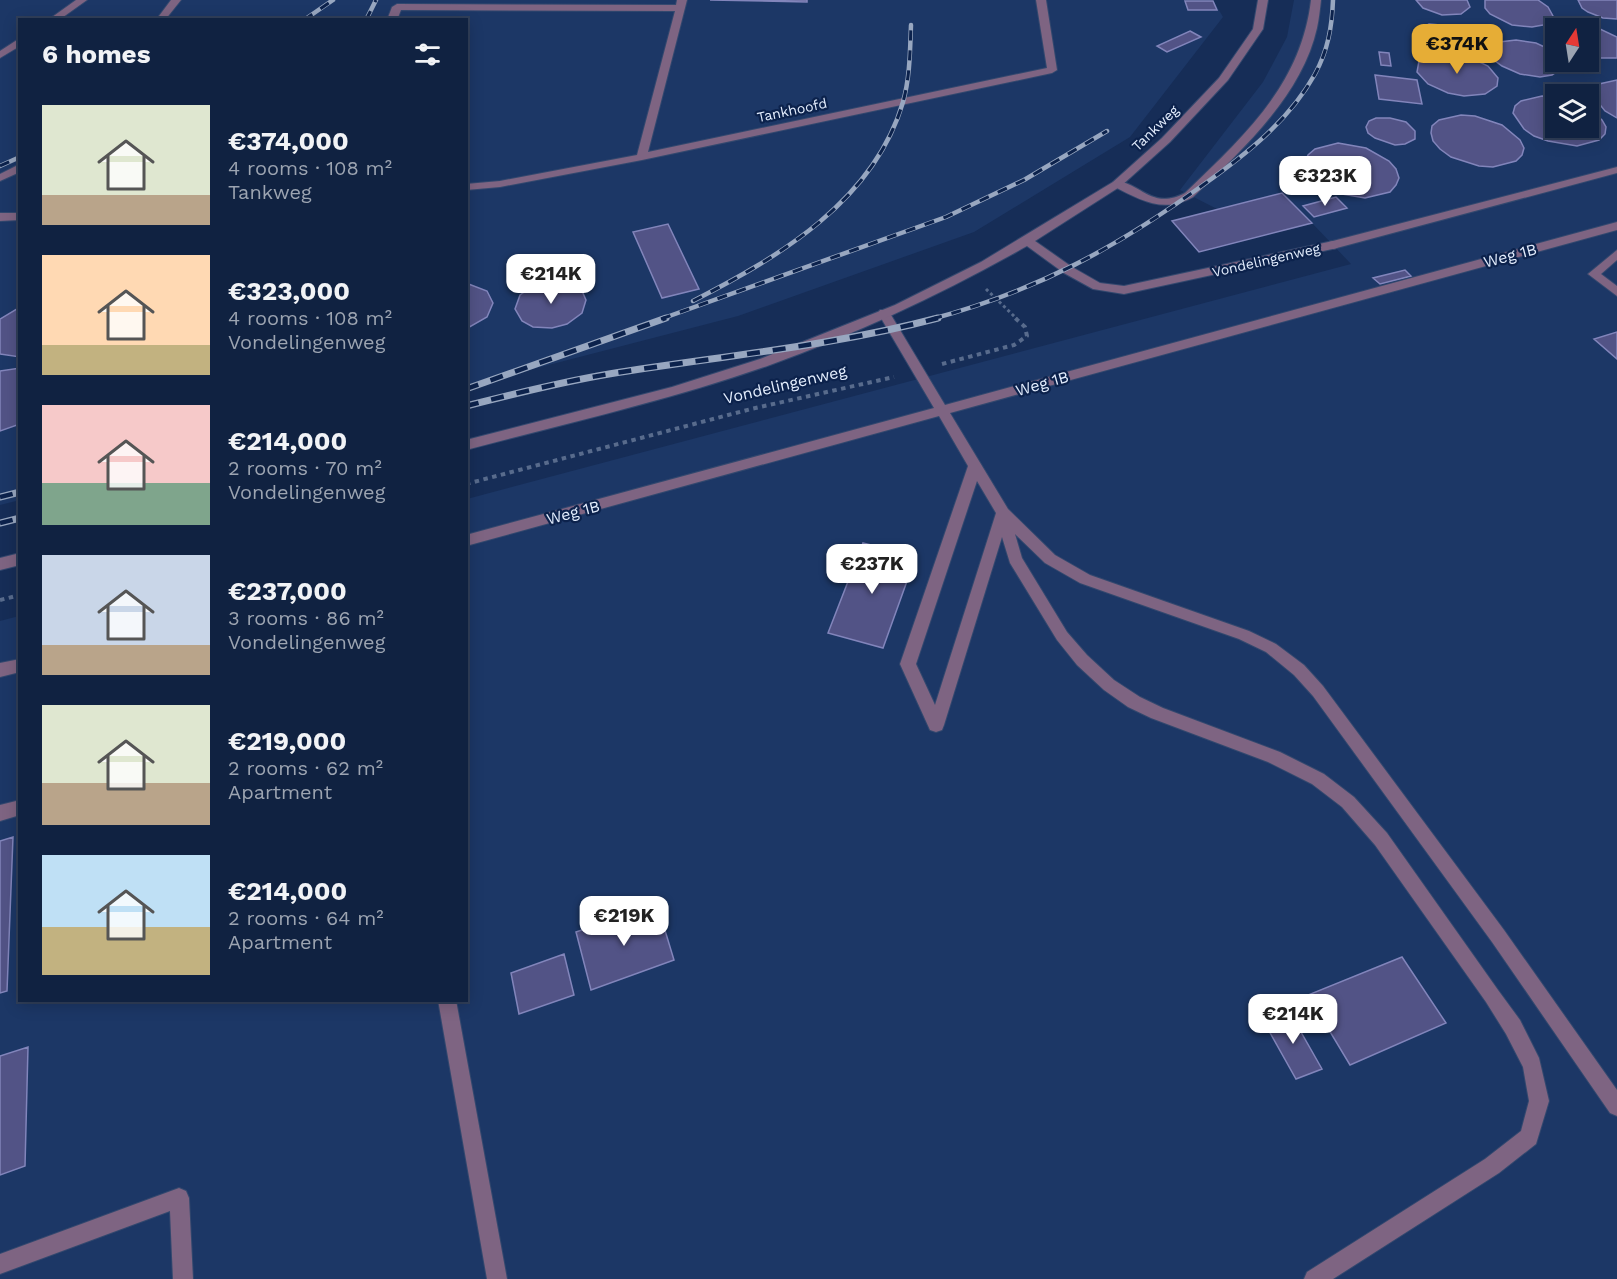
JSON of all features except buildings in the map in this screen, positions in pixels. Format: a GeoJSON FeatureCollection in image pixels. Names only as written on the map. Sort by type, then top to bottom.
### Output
{"type":"FeatureCollection","features":[{"type":"Feature","properties":{"kind":"street"},"geometry":{"type":"LineString","coordinates":[[55,18],[82,0]]}},
{"type":"Feature","properties":{"kind":"street"},"geometry":{"type":"LineString","coordinates":[[162,18],[176,0]]}},
{"type":"Feature","properties":{"kind":"street","name":"Tankhoofd"},"geometry":{"type":"LineString","coordinates":[[468,187],[500,184],[642,157],[1052,70],[1041,0]]}},
{"type":"Feature","properties":{"kind":"street","name":"Tankweg"},"geometry":{"type":"LineString","coordinates":[[1027,242],[1117,184],[1166,140],[1223,80],[1258,29],[1263,0]]}},
{"type":"Feature","properties":{"kind":"street"},"geometry":{"type":"LineString","coordinates":[[1117,184],[1150,200],[1163,203],[1181,201],[1190,195],[1240,143],[1286,87],[1301,64],[1316,19],[1316,0]]}},
{"type":"Feature","properties":{"kind":"street"},"geometry":{"type":"LineString","coordinates":[[393,18],[398,7],[681,4],[642,157]]}},
{"type":"Feature","properties":{"kind":"street"},"geometry":{"type":"LineString","coordinates":[[0,55],[10,44]]}},
{"type":"Feature","properties":{"kind":"street"},"geometry":{"type":"LineString","coordinates":[[0,178],[18,168]]}},
{"type":"Feature","properties":{"kind":"street","name":"Vondelingenweg"},"geometry":{"type":"LineString","coordinates":[[468,444],[674,390],[802,347],[970,274],[1027,242],[1096,286],[1124,290],[1333,245],[1617,170]]}},
{"type":"Feature","properties":{"kind":"street"},"geometry":{"type":"LineString","coordinates":[[0,217],[18,216]]}},
{"type":"Feature","properties":{"kind":"street","name":"Weg 1B"},"geometry":{"type":"LineString","coordinates":[[468,540],[1617,226]]}},
{"type":"Feature","properties":{"kind":"street"},"geometry":{"type":"LineString","coordinates":[[1617,254],[1594,274],[1617,292]]}},
{"type":"Feature","properties":{"kind":"street"},"geometry":{"type":"LineString","coordinates":[[884,313],[1003,513],[1050,559],[1065,570],[1112,589],[1244,635],[1271,648],[1299,670],[1318,691],[1498,936],[1617,1106]]}},
{"type":"Feature","properties":{"kind":"street"},"geometry":{"type":"LineString","coordinates":[[975,466],[908,664],[936,725],[1003,513]]}},
{"type":"Feature","properties":{"kind":"street"},"geometry":{"type":"LineString","coordinates":[[1003,513],[1015,559],[1062,636],[1082,660],[1109,685],[1134,702],[1157,713],[1274,757],[1318,779],[1348,802],[1381,839],[1479,978],[1513,1027],[1533,1065],[1539,1101],[1529,1137],[1492,1166],[1314,1279]]}},
{"type":"Feature","properties":{"kind":"street"},"geometry":{"type":"LineString","coordinates":[[0,564],[18,560]]}},
{"type":"Feature","properties":{"kind":"street"},"geometry":{"type":"LineString","coordinates":[[0,670],[18,666]]}},
{"type":"Feature","properties":{"kind":"street"},"geometry":{"type":"LineString","coordinates":[[0,813],[18,808]]}},
{"type":"Feature","properties":{"kind":"street"},"geometry":{"type":"LineString","coordinates":[[447,1002],[497,1279]]}},
{"type":"Feature","properties":{"kind":"street"},"geometry":{"type":"LineString","coordinates":[[0,1264],[179,1198],[183,1279]]}},
{"type":"Feature","properties":{"kind":"path","name":"Vondelingenweg"},"geometry":{"type":"LineString","coordinates":[[468,483],[751,409],[842,390],[1014,345],[1027,336],[1025,327],[970,274]]}},
{"type":"Feature","properties":{"kind":"path"},"geometry":{"type":"LineString","coordinates":[[0,600],[18,596]]}},
{"type":"Feature","properties":{"kind":"shaded area"},"geometry":{"type":"Polygon","coordinates":[[[0,0],[1213,0],[1223,17],[1130,137],[974,232],[738,316],[468,386],[468,18],[18,18],[18,500],[0,505],[0,0]]]}},
{"type":"Feature","properties":{"kind":"shaded area"},"geometry":{"type":"Polygon","coordinates":[[[1294,0],[1617,0],[1617,1279],[0,1279],[0,621],[18,616],[18,1002],[468,1002],[468,499],[1351,264],[1312,223],[1199,252],[1172,221],[1217,209],[1180,190],[1263,82],[1287,37],[1294,0]]]}},
{"type":"Feature","properties":{"kind":"railway"},"geometry":{"type":"LineString","coordinates":[[307,18],[333,0]]}},
{"type":"Feature","properties":{"kind":"railway"},"geometry":{"type":"LineString","coordinates":[[367,18],[376,0]]}},
{"type":"Feature","properties":{"kind":"railway"},"geometry":{"type":"LineString","coordinates":[[932,319],[1006,295],[1074,265],[1139,229],[1235,162],[1279,122],[1315,74],[1328,38],[1333,0]]}},
{"type":"Feature","properties":{"kind":"railway"},"geometry":{"type":"LineString","coordinates":[[693,301],[790,245],[846,197],[870,169],[889,137],[903,102],[908,74],[911,25]]}},
{"type":"Feature","properties":{"kind":"railway"},"geometry":{"type":"LineString","coordinates":[[661,319],[946,217],[1024,180],[1107,131]]}},
{"type":"Feature","properties":{"kind":"railway"},"geometry":{"type":"LineString","coordinates":[[0,166],[18,158]]}},
{"type":"Feature","properties":{"kind":"railway"},"geometry":{"type":"LineString","coordinates":[[468,388],[666,318]]}},
{"type":"Feature","properties":{"kind":"railway"},"geometry":{"type":"LineString","coordinates":[[468,405],[591,377],[815,344],[938,318]]}},
{"type":"Feature","properties":{"kind":"railway"},"geometry":{"type":"LineString","coordinates":[[0,497],[18,492]]}},
{"type":"Feature","properties":{"kind":"railway"},"geometry":{"type":"LineString","coordinates":[[0,523],[18,518]]}}]}
